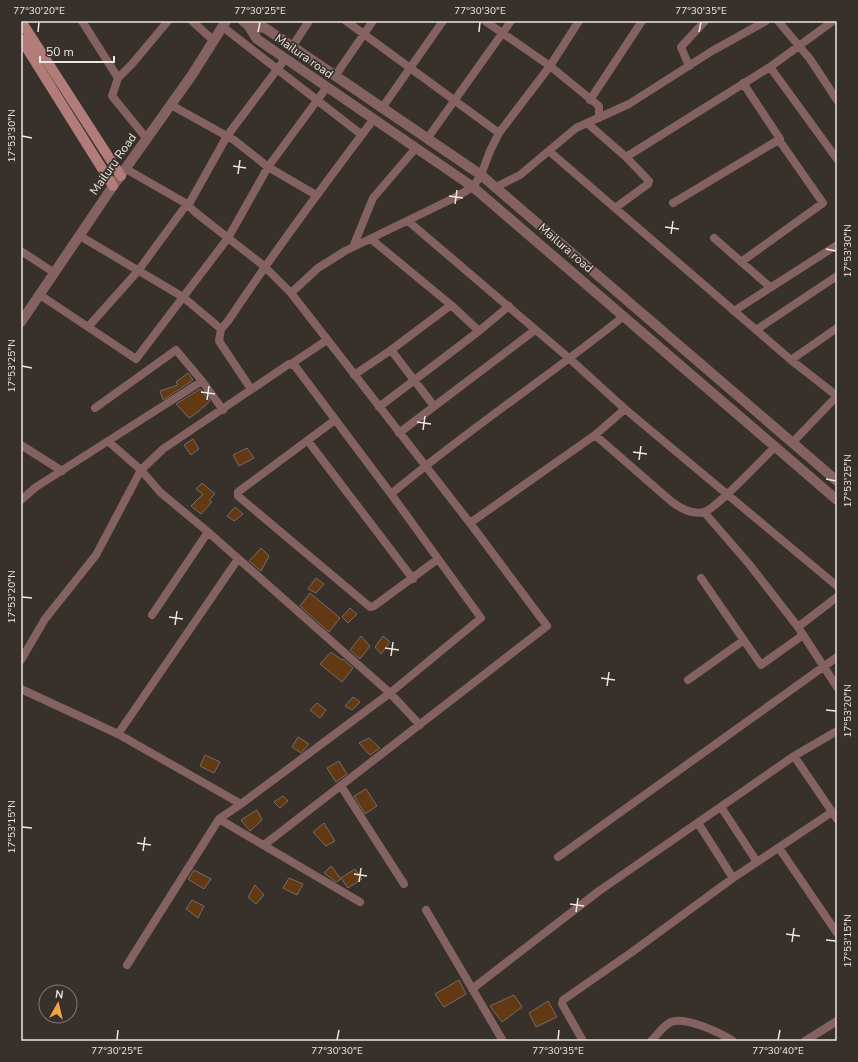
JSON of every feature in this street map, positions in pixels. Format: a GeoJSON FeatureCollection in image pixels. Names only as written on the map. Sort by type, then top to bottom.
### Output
{"type":"FeatureCollection","features":[{"type":"Feature","properties":{"kind":"main road"},"geometry":{"type":"LineString","coordinates":[[21,21],[123,173]]}},
{"type":"Feature","properties":{"kind":"main road"},"geometry":{"type":"LineString","coordinates":[[21,39],[113,186]]}},
{"type":"Feature","properties":{"kind":"street"},"geometry":{"type":"LineString","coordinates":[[82,21],[118,78]]}},
{"type":"Feature","properties":{"kind":"street"},"geometry":{"type":"LineString","coordinates":[[147,139],[112,96],[118,78],[132,64],[168,21]]}},
{"type":"Feature","properties":{"kind":"street"},"geometry":{"type":"LineString","coordinates":[[192,21],[214,41]]}},
{"type":"Feature","properties":{"kind":"street"},"geometry":{"type":"LineString","coordinates":[[292,47],[310,21]]}},
{"type":"Feature","properties":{"kind":"street"},"geometry":{"type":"LineString","coordinates":[[346,21],[499,133]]}},
{"type":"Feature","properties":{"kind":"street"},"geometry":{"type":"LineString","coordinates":[[335,76],[374,21]]}},
{"type":"Feature","properties":{"kind":"street"},"geometry":{"type":"LineString","coordinates":[[382,108],[443,21]]}},
{"type":"Feature","properties":{"kind":"street"},"geometry":{"type":"LineString","coordinates":[[485,21],[550,66],[599,106],[599,118]]}},
{"type":"Feature","properties":{"kind":"street"},"geometry":{"type":"LineString","coordinates":[[428,139],[454,99],[511,21]]}},
{"type":"Feature","properties":{"kind":"street"},"geometry":{"type":"LineString","coordinates":[[291,293],[318,268],[370,239],[454,198],[473,187],[481,175],[499,133],[550,66],[579,21]]}},
{"type":"Feature","properties":{"kind":"street"},"geometry":{"type":"LineString","coordinates":[[590,100],[642,21]]}},
{"type":"Feature","properties":{"kind":"street"},"geometry":{"type":"LineString","coordinates":[[689,66],[681,46],[705,21]]}},
{"type":"Feature","properties":{"kind":"street"},"geometry":{"type":"LineString","coordinates":[[496,187],[520,175],[576,128],[629,104],[689,66],[766,21]]}},
{"type":"Feature","properties":{"kind":"street"},"geometry":{"type":"LineString","coordinates":[[778,21],[800,45],[837,100]]}},
{"type":"Feature","properties":{"kind":"street"},"geometry":{"type":"LineString","coordinates":[[626,157],[770,67],[833,21]]}},
{"type":"Feature","properties":{"kind":"street","name":"Mailura road"},"geometry":{"type":"LineString","coordinates":[[245,23],[266,28],[481,175],[837,481]]}},
{"type":"Feature","properties":{"kind":"street","name":"Mailura road"},"geometry":{"type":"LineString","coordinates":[[245,23],[255,37],[415,149],[473,187],[837,500]]}},
{"type":"Feature","properties":{"kind":"street"},"geometry":{"type":"LineString","coordinates":[[225,24],[278,70],[362,135]]}},
{"type":"Feature","properties":{"kind":"street","name":"Mailuru Road"},"geometry":{"type":"LineString","coordinates":[[21,322],[40,295],[53,272],[80,236],[113,186],[171,105],[225,24]]}},
{"type":"Feature","properties":{"kind":"street"},"geometry":{"type":"LineString","coordinates":[[88,327],[138,271],[187,204],[189,204],[227,136],[286,59]]}},
{"type":"Feature","properties":{"kind":"street"},"geometry":{"type":"LineString","coordinates":[[770,67],[837,158]]}},
{"type":"Feature","properties":{"kind":"street"},"geometry":{"type":"LineString","coordinates":[[741,262],[823,203],[779,140],[780,137],[743,83]]}},
{"type":"Feature","properties":{"kind":"street"},"geometry":{"type":"LineString","coordinates":[[40,295],[136,359],[228,238],[268,168],[327,87]]}},
{"type":"Feature","properties":{"kind":"street"},"geometry":{"type":"LineString","coordinates":[[171,105],[227,136],[268,168],[316,195]]}},
{"type":"Feature","properties":{"kind":"street"},"geometry":{"type":"LineString","coordinates":[[252,389],[219,341],[221,329],[228,321],[264,266],[373,120]]}},
{"type":"Feature","properties":{"kind":"street"},"geometry":{"type":"LineString","coordinates":[[587,122],[626,157],[649,183],[615,208]]}},
{"type":"Feature","properties":{"kind":"street"},"geometry":{"type":"LineString","coordinates":[[673,203],[779,140]]}},
{"type":"Feature","properties":{"kind":"street"},"geometry":{"type":"LineString","coordinates":[[353,248],[373,198],[415,149]]}},
{"type":"Feature","properties":{"kind":"street"},"geometry":{"type":"LineString","coordinates":[[549,151],[734,312],[837,396],[792,442]]}},
{"type":"Feature","properties":{"kind":"street"},"geometry":{"type":"LineString","coordinates":[[123,173],[187,204],[264,266],[291,293],[424,466],[470,523],[547,626],[264,846]]}},
{"type":"Feature","properties":{"kind":"street"},"geometry":{"type":"LineString","coordinates":[[408,221],[509,306],[625,409],[837,586]]}},
{"type":"Feature","properties":{"kind":"street"},"geometry":{"type":"LineString","coordinates":[[80,236],[183,297],[221,329]]}},
{"type":"Feature","properties":{"kind":"street"},"geometry":{"type":"LineString","coordinates":[[714,238],[770,287]]}},
{"type":"Feature","properties":{"kind":"street"},"geometry":{"type":"LineString","coordinates":[[370,239],[451,305],[479,331]]}},
{"type":"Feature","properties":{"kind":"street"},"geometry":{"type":"LineString","coordinates":[[734,312],[770,287],[837,246]]}},
{"type":"Feature","properties":{"kind":"street"},"geometry":{"type":"LineString","coordinates":[[21,251],[53,272]]}},
{"type":"Feature","properties":{"kind":"street"},"geometry":{"type":"LineString","coordinates":[[756,330],[837,276]]}},
{"type":"Feature","properties":{"kind":"street"},"geometry":{"type":"LineString","coordinates":[[354,375],[391,350],[451,305]]}},
{"type":"Feature","properties":{"kind":"street"},"geometry":{"type":"LineString","coordinates":[[379,407],[479,331],[509,306]]}},
{"type":"Feature","properties":{"kind":"street"},"geometry":{"type":"LineString","coordinates":[[391,494],[424,466],[570,359],[624,316]]}},
{"type":"Feature","properties":{"kind":"street"},"geometry":{"type":"LineString","coordinates":[[791,360],[837,328]]}},
{"type":"Feature","properties":{"kind":"street"},"geometry":{"type":"LineString","coordinates":[[399,433],[535,330]]}},
{"type":"Feature","properties":{"kind":"street"},"geometry":{"type":"LineString","coordinates":[[21,660],[45,619],[96,554],[142,470],[163,450],[327,340]]}},
{"type":"Feature","properties":{"kind":"street"},"geometry":{"type":"LineString","coordinates":[[95,408],[176,350],[202,381],[223,410]]}},
{"type":"Feature","properties":{"kind":"street"},"geometry":{"type":"LineString","coordinates":[[391,350],[434,406]]}},
{"type":"Feature","properties":{"kind":"street"},"geometry":{"type":"LineString","coordinates":[[127,965],[220,819],[390,693],[481,618],[391,494],[295,366],[291,364]]}},
{"type":"Feature","properties":{"kind":"street"},"geometry":{"type":"LineString","coordinates":[[21,500],[36,487],[109,442],[202,381]]}},
{"type":"Feature","properties":{"kind":"street"},"geometry":{"type":"LineString","coordinates":[[470,523],[595,435],[625,409]]}},
{"type":"Feature","properties":{"kind":"street"},"geometry":{"type":"LineString","coordinates":[[335,420],[238,492],[238,496],[370,607],[374,606],[413,579],[438,559]]}},
{"type":"Feature","properties":{"kind":"street"},"geometry":{"type":"LineString","coordinates":[[595,435],[672,502],[684,509],[704,512],[749,564],[798,627],[822,667],[837,687]]}},
{"type":"Feature","properties":{"kind":"street"},"geometry":{"type":"LineString","coordinates":[[308,441],[413,579]]}},
{"type":"Feature","properties":{"kind":"street"},"geometry":{"type":"LineString","coordinates":[[109,442],[142,470],[160,492],[208,532],[390,693],[420,725]]}},
{"type":"Feature","properties":{"kind":"street"},"geometry":{"type":"LineString","coordinates":[[21,445],[62,471]]}},
{"type":"Feature","properties":{"kind":"street"},"geometry":{"type":"LineString","coordinates":[[704,512],[727,494],[775,447]]}},
{"type":"Feature","properties":{"kind":"street"},"geometry":{"type":"LineString","coordinates":[[152,615],[208,532]]}},
{"type":"Feature","properties":{"kind":"street"},"geometry":{"type":"LineString","coordinates":[[118,734],[238,559]]}},
{"type":"Feature","properties":{"kind":"street"},"geometry":{"type":"LineString","coordinates":[[701,578],[761,665],[803,635]]}},
{"type":"Feature","properties":{"kind":"street"},"geometry":{"type":"LineString","coordinates":[[798,627],[837,597]]}},
{"type":"Feature","properties":{"kind":"street"},"geometry":{"type":"LineString","coordinates":[[688,680],[744,640]]}},
{"type":"Feature","properties":{"kind":"street"},"geometry":{"type":"LineString","coordinates":[[558,857],[837,657]]}},
{"type":"Feature","properties":{"kind":"street"},"geometry":{"type":"LineString","coordinates":[[21,689],[118,734],[241,804]]}},
{"type":"Feature","properties":{"kind":"street"},"geometry":{"type":"LineString","coordinates":[[472,989],[599,891],[794,756],[837,731]]}},
{"type":"Feature","properties":{"kind":"street"},"geometry":{"type":"LineString","coordinates":[[583,1041],[562,1004],[563,1000],[632,952],[733,878],[779,848],[835,816],[794,756]]}},
{"type":"Feature","properties":{"kind":"street"},"geometry":{"type":"LineString","coordinates":[[341,786],[404,884]]}},
{"type":"Feature","properties":{"kind":"street"},"geometry":{"type":"LineString","coordinates":[[721,807],[757,862]]}},
{"type":"Feature","properties":{"kind":"street"},"geometry":{"type":"LineString","coordinates":[[220,819],[360,902]]}},
{"type":"Feature","properties":{"kind":"street"},"geometry":{"type":"LineString","coordinates":[[698,823],[733,878]]}},
{"type":"Feature","properties":{"kind":"street"},"geometry":{"type":"LineString","coordinates":[[779,848],[837,933]]}},
{"type":"Feature","properties":{"kind":"street"},"geometry":{"type":"LineString","coordinates":[[426,910],[503,1041]]}},
{"type":"Feature","properties":{"kind":"street"},"geometry":{"type":"LineString","coordinates":[[651,1041],[670,1022],[679,1020],[714,1030],[733,1041]]}},
{"type":"Feature","properties":{"kind":"street"},"geometry":{"type":"LineString","coordinates":[[806,1041],[837,1021]]}},
{"type":"Feature","properties":{"kind":"building"},"geometry":{"type":"Polygon","coordinates":[[[188,373],[193,380],[163,400],[160,391],[178,385],[176,382],[188,373]]]}},
{"type":"Feature","properties":{"kind":"building"},"geometry":{"type":"Polygon","coordinates":[[[200,389],[210,401],[189,418],[176,404],[200,389]]]}},
{"type":"Feature","properties":{"kind":"building"},"geometry":{"type":"Polygon","coordinates":[[[193,439],[199,449],[191,455],[184,445],[193,439]]]}},
{"type":"Feature","properties":{"kind":"building"},"geometry":{"type":"Polygon","coordinates":[[[247,448],[254,458],[239,466],[233,455],[247,448]]]}},
{"type":"Feature","properties":{"kind":"building"},"geometry":{"type":"Polygon","coordinates":[[[202,483],[215,494],[209,500],[212,502],[201,514],[191,506],[203,494],[196,489],[202,483]]]}},
{"type":"Feature","properties":{"kind":"building"},"geometry":{"type":"Polygon","coordinates":[[[235,507],[243,514],[234,521],[227,516],[235,507]]]}},
{"type":"Feature","properties":{"kind":"building"},"geometry":{"type":"Polygon","coordinates":[[[261,548],[269,556],[261,571],[249,561],[261,548]]]}},
{"type":"Feature","properties":{"kind":"building"},"geometry":{"type":"Polygon","coordinates":[[[316,578],[324,584],[316,593],[308,589],[316,578]]]}},
{"type":"Feature","properties":{"kind":"building"},"geometry":{"type":"Polygon","coordinates":[[[310,593],[340,618],[329,632],[300,606],[310,593]]]}},
{"type":"Feature","properties":{"kind":"building"},"geometry":{"type":"Polygon","coordinates":[[[350,608],[357,614],[348,623],[342,617],[350,608]]]}},
{"type":"Feature","properties":{"kind":"building"},"geometry":{"type":"Polygon","coordinates":[[[361,636],[370,646],[360,659],[350,650],[361,636]]]}},
{"type":"Feature","properties":{"kind":"building"},"geometry":{"type":"Polygon","coordinates":[[[383,636],[390,642],[381,654],[375,647],[383,636]]]}},
{"type":"Feature","properties":{"kind":"building"},"geometry":{"type":"Polygon","coordinates":[[[331,652],[342,660],[343,659],[353,668],[342,682],[320,664],[331,652]]]}},
{"type":"Feature","properties":{"kind":"building"},"geometry":{"type":"Polygon","coordinates":[[[353,697],[360,702],[352,710],[345,706],[353,697]]]}},
{"type":"Feature","properties":{"kind":"building"},"geometry":{"type":"Polygon","coordinates":[[[317,703],[326,710],[320,718],[310,710],[317,703]]]}},
{"type":"Feature","properties":{"kind":"building"},"geometry":{"type":"Polygon","coordinates":[[[298,737],[309,744],[301,753],[292,747],[298,737]]]}},
{"type":"Feature","properties":{"kind":"building"},"geometry":{"type":"Polygon","coordinates":[[[369,738],[380,748],[370,755],[359,743],[369,738]]]}},
{"type":"Feature","properties":{"kind":"building"},"geometry":{"type":"Polygon","coordinates":[[[205,755],[220,762],[214,773],[200,766],[205,755]]]}},
{"type":"Feature","properties":{"kind":"building"},"geometry":{"type":"Polygon","coordinates":[[[339,761],[347,774],[336,782],[327,768],[339,761]]]}},
{"type":"Feature","properties":{"kind":"building"},"geometry":{"type":"Polygon","coordinates":[[[366,789],[377,806],[365,814],[354,796],[366,789]]]}},
{"type":"Feature","properties":{"kind":"building"},"geometry":{"type":"Polygon","coordinates":[[[283,796],[288,801],[280,808],[274,802],[283,796]]]}},
{"type":"Feature","properties":{"kind":"building"},"geometry":{"type":"Polygon","coordinates":[[[257,810],[262,820],[250,831],[241,820],[257,810]]]}},
{"type":"Feature","properties":{"kind":"building"},"geometry":{"type":"Polygon","coordinates":[[[324,823],[335,841],[326,846],[313,832],[324,823]]]}},
{"type":"Feature","properties":{"kind":"building"},"geometry":{"type":"Polygon","coordinates":[[[331,866],[341,879],[336,882],[324,873],[331,866]]]}},
{"type":"Feature","properties":{"kind":"building"},"geometry":{"type":"Polygon","coordinates":[[[355,869],[362,879],[348,888],[341,878],[355,869]]]}},
{"type":"Feature","properties":{"kind":"building"},"geometry":{"type":"Polygon","coordinates":[[[194,870],[211,879],[204,889],[188,879],[194,870]]]}},
{"type":"Feature","properties":{"kind":"building"},"geometry":{"type":"Polygon","coordinates":[[[289,878],[303,884],[297,895],[283,888],[289,878]]]}},
{"type":"Feature","properties":{"kind":"building"},"geometry":{"type":"Polygon","coordinates":[[[255,885],[264,895],[256,904],[248,897],[255,885]]]}},
{"type":"Feature","properties":{"kind":"building"},"geometry":{"type":"Polygon","coordinates":[[[192,900],[204,906],[198,918],[186,909],[192,900]]]}},
{"type":"Feature","properties":{"kind":"building"},"geometry":{"type":"Polygon","coordinates":[[[459,980],[466,994],[444,1007],[435,994],[459,980]]]}},
{"type":"Feature","properties":{"kind":"building"},"geometry":{"type":"Polygon","coordinates":[[[514,995],[522,1007],[502,1022],[490,1006],[514,995]]]}},
{"type":"Feature","properties":{"kind":"building"},"geometry":{"type":"Polygon","coordinates":[[[548,1001],[557,1017],[536,1027],[529,1013],[548,1001]]]}}]}
